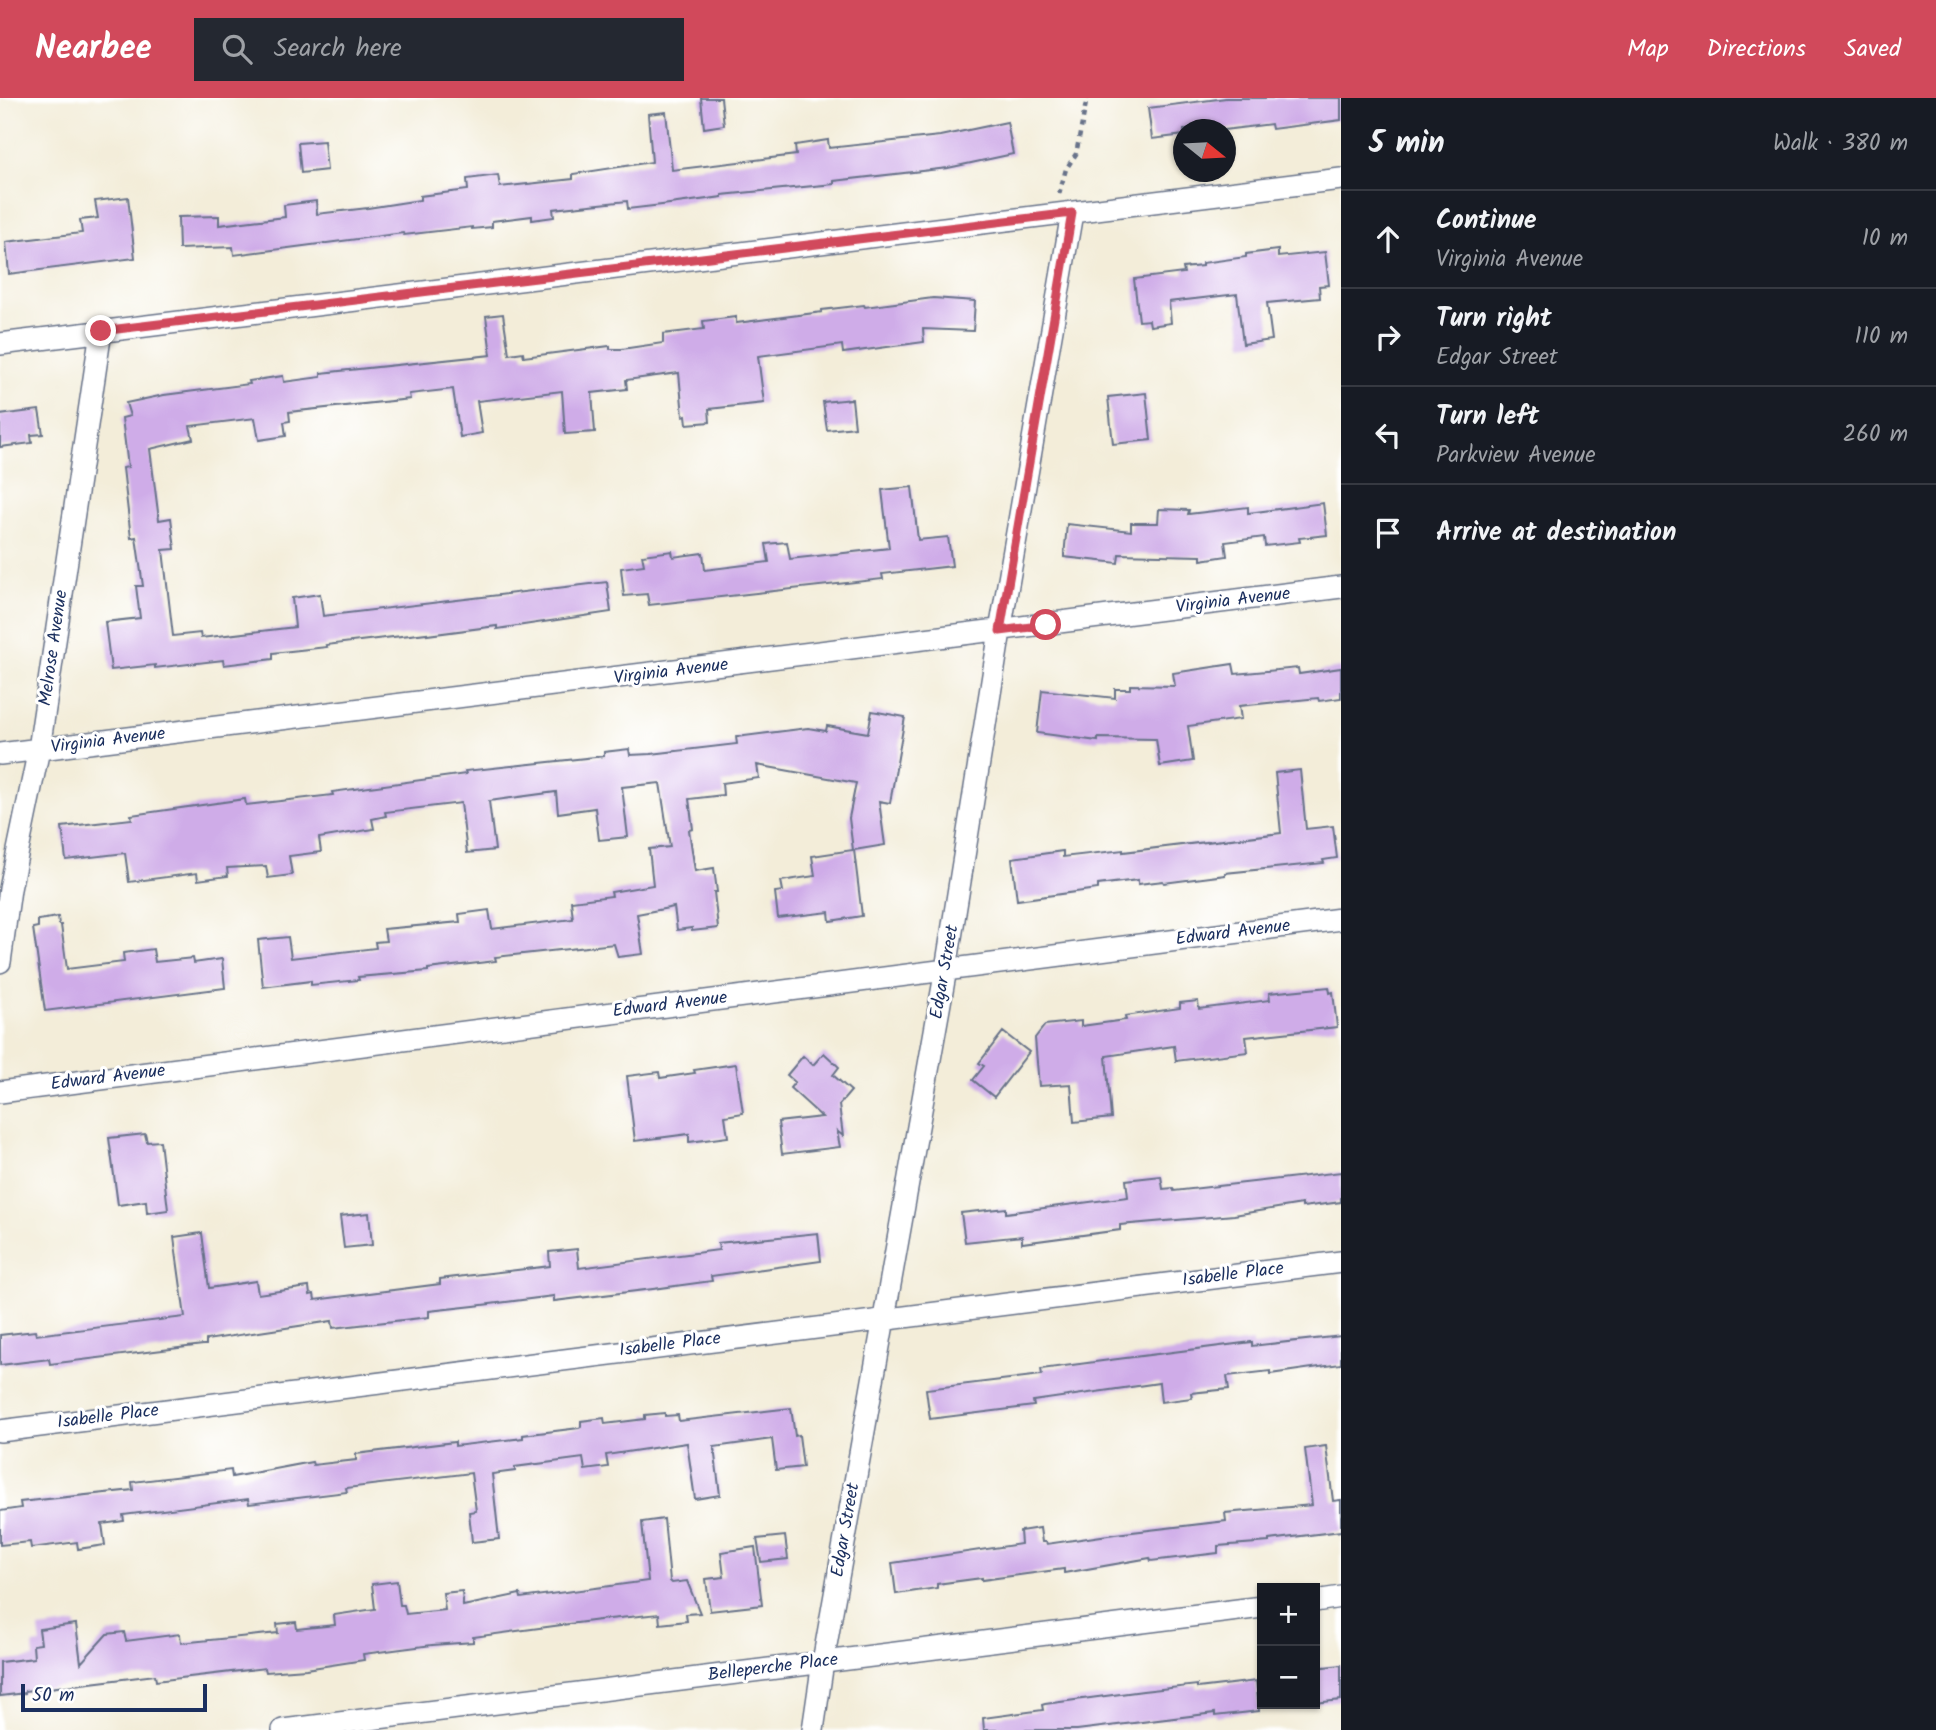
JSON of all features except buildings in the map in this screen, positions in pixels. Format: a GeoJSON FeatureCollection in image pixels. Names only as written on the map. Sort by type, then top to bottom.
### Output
{"type":"FeatureCollection","features":[{"type":"Feature","properties":{"kind":"street"},"geometry":{"type":"LineString","coordinates":[[0,344],[1065,204],[1341,179]]}},
{"type":"Feature","properties":{"kind":"street","name":"Edgar Street"},"geometry":{"type":"LineString","coordinates":[[813,1730],[946,970],[1065,204]]}},
{"type":"Feature","properties":{"kind":"street","name":"Melrose Avenue"},"geometry":{"type":"LineString","coordinates":[[0,962],[10,889],[39,750],[101,331]]}},
{"type":"Feature","properties":{"kind":"street","name":"Virginia Avenue"},"geometry":{"type":"LineString","coordinates":[[0,754],[1341,587]]}},
{"type":"Feature","properties":{"kind":"street","name":"Edward Avenue"},"geometry":{"type":"LineString","coordinates":[[0,1092],[1341,919]]}},
{"type":"Feature","properties":{"kind":"street","name":"Isabelle Place"},"geometry":{"type":"LineString","coordinates":[[0,1431],[1341,1262]]}},
{"type":"Feature","properties":{"kind":"street"},"geometry":{"type":"LineString","coordinates":[[1320,1600],[1341,1597]]}},
{"type":"Feature","properties":{"kind":"street","name":"Belleperche Place"},"geometry":{"type":"LineString","coordinates":[[284,1730],[1257,1608]]}},
{"type":"Feature","properties":{"kind":"path"},"geometry":{"type":"LineString","coordinates":[[1065,204],[1066,169],[1076,154],[1087,98]]}},
{"type":"Feature","properties":{"kind":"route"},"geometry":{"type":"LineString","coordinates":[[101,331],[1072,213],[1000,631],[1046,625]]}}]}
